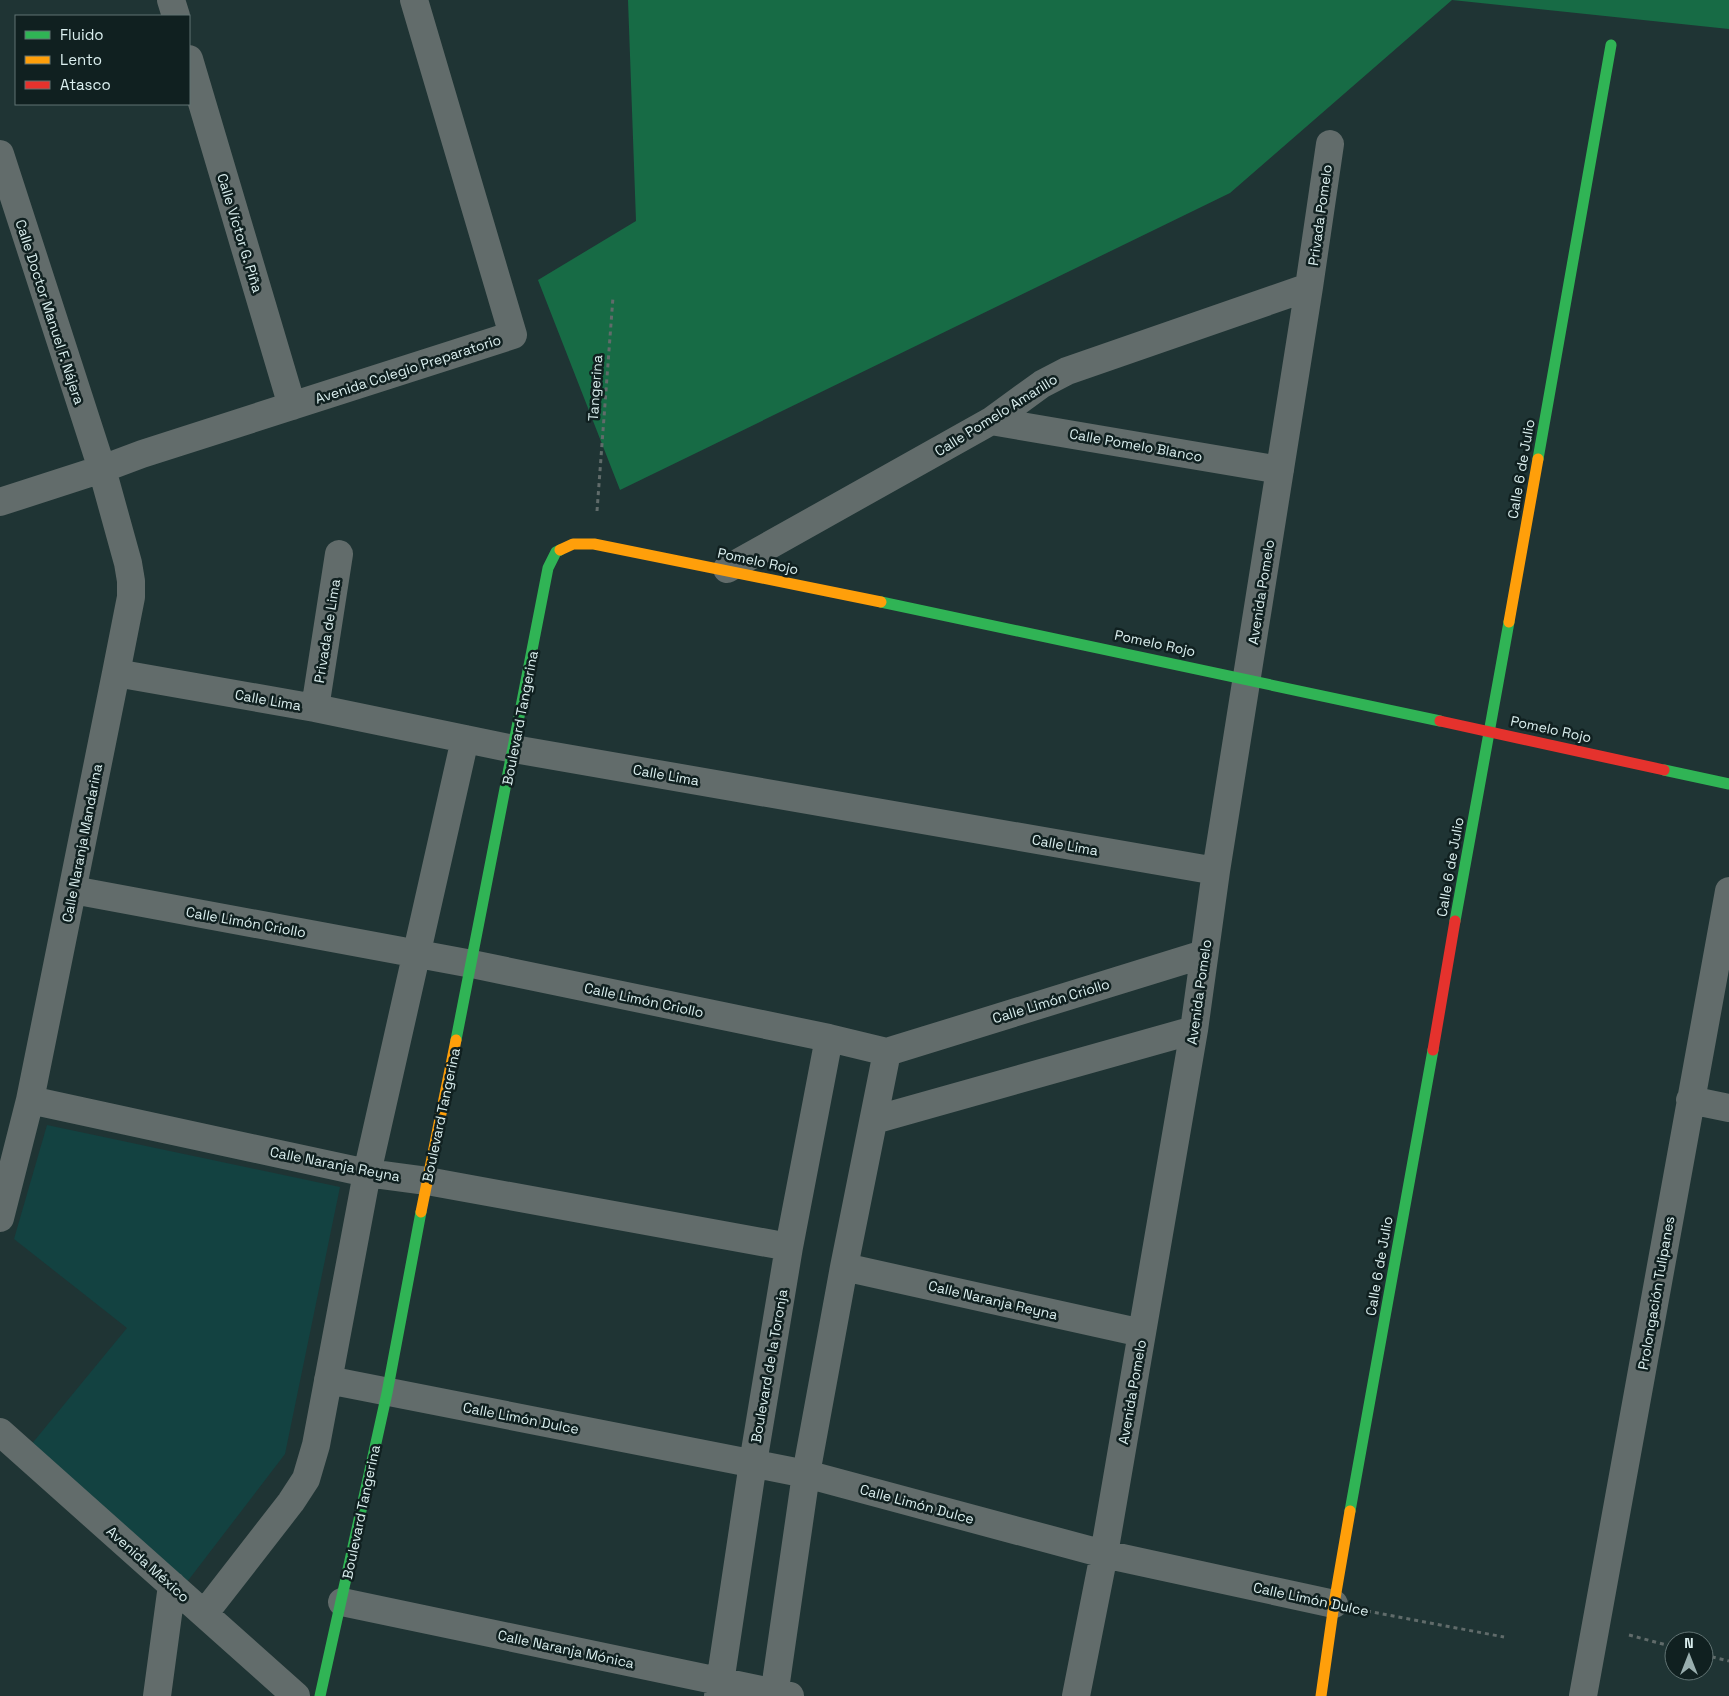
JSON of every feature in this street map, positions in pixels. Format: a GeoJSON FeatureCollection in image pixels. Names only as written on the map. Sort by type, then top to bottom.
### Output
{"type":"FeatureCollection","features":[{"type":"Feature","properties":{"kind":"street"},"geometry":{"type":"LineString","coordinates":[[171,0],[176,15]]}},
{"type":"Feature","properties":{"kind":"street","name":"Avenida Colegio Preparatorio"},"geometry":{"type":"LineString","coordinates":[[0,502],[142,454],[513,335],[414,0]]}},
{"type":"Feature","properties":{"kind":"street","name":"Calle 6 de Julio"},"geometry":{"type":"LineString","coordinates":[[1321,1696],[1334,1604],[1611,45]]}},
{"type":"Feature","properties":{"kind":"street","name":"Calle Víctor G. Piña"},"geometry":{"type":"LineString","coordinates":[[190,62],[292,406]]}},
{"type":"Feature","properties":{"kind":"street","name":"Privada Pomelo"},"geometry":{"type":"LineString","coordinates":[[1309,287],[1330,144]]}},
{"type":"Feature","properties":{"kind":"street","name":"Calle Doctor Manuel F. Nájera"},"geometry":{"type":"LineString","coordinates":[[0,154],[102,469]]}},
{"type":"Feature","properties":{"kind":"street","name":"Calle Pomelo Amarillo"},"geometry":{"type":"LineString","coordinates":[[727,570],[991,421],[1042,384],[1068,371],[1309,287]]}},
{"type":"Feature","properties":{"kind":"street","name":"Avenida Pomelo"},"geometry":{"type":"LineString","coordinates":[[1076,1696],[1104,1554],[1194,1030],[1216,871],[1309,287]]}},
{"type":"Feature","properties":{"kind":"street","name":"Calle Pomelo Blanco"},"geometry":{"type":"LineString","coordinates":[[991,421],[1280,470]]}},
{"type":"Feature","properties":{"kind":"street","name":"Calle Naranja Mandarina"},"geometry":{"type":"LineString","coordinates":[[0,1218],[30,1100],[130,597],[131,581],[128,563],[102,469]]}},
{"type":"Feature","properties":{"kind":"street","name":"Pomelo Rojo"},"geometry":{"type":"LineString","coordinates":[[573,544],[594,544],[727,570],[1247,678],[1729,784]]}},
{"type":"Feature","properties":{"kind":"street","name":"Boulevard Tangerina"},"geometry":{"type":"LineString","coordinates":[[320,1696],[387,1392],[548,568],[556,552],[573,544]]}},
{"type":"Feature","properties":{"kind":"street","name":"Privada de Lima"},"geometry":{"type":"LineString","coordinates":[[315,708],[340,554]]}},
{"type":"Feature","properties":{"kind":"street","name":"Calle Lima"},"geometry":{"type":"LineString","coordinates":[[116,673],[315,708],[514,748],[1216,871]]}},
{"type":"Feature","properties":{"kind":"street"},"geometry":{"type":"LineString","coordinates":[[204,1614],[292,1502],[306,1479],[316,1445],[367,1173],[465,739]]}},
{"type":"Feature","properties":{"kind":"street","name":"Calle Limón Criollo"},"geometry":{"type":"LineString","coordinates":[[73,890],[472,964],[829,1038],[887,1052],[1204,954]]}},
{"type":"Feature","properties":{"kind":"street","name":"Prolongación Tulipanes"},"geometry":{"type":"LineString","coordinates":[[1583,1696],[1729,891]]}},
{"type":"Feature","properties":{"kind":"street"},"geometry":{"type":"LineString","coordinates":[[874,1120],[1194,1030]]}},
{"type":"Feature","properties":{"kind":"street","name":"Boulevard de la Toronja"},"geometry":{"type":"LineString","coordinates":[[719,1688],[753,1463],[790,1247],[829,1038]]}},
{"type":"Feature","properties":{"kind":"street"},"geometry":{"type":"LineString","coordinates":[[779,1695],[806,1474],[844,1267],[887,1052]]}},
{"type":"Feature","properties":{"kind":"street","name":"Calle Naranja Reyna"},"geometry":{"type":"LineString","coordinates":[[30,1100],[367,1173],[427,1181],[790,1247]]}},
{"type":"Feature","properties":{"kind":"street"},"geometry":{"type":"LineString","coordinates":[[1690,1100],[1729,1108]]}},
{"type":"Feature","properties":{"kind":"street","name":"Calle Naranja Reyna"},"geometry":{"type":"LineString","coordinates":[[844,1267],[1142,1333]]}},
{"type":"Feature","properties":{"kind":"street","name":"Calle Limón Dulce"},"geometry":{"type":"LineString","coordinates":[[328,1380],[806,1474],[1104,1554],[1334,1604]]}},
{"type":"Feature","properties":{"kind":"street","name":"Avenida México"},"geometry":{"type":"LineString","coordinates":[[2,1442],[172,1585],[296,1696]]}},
{"type":"Feature","properties":{"kind":"street"},"geometry":{"type":"LineString","coordinates":[[157,1696],[172,1585]]}},
{"type":"Feature","properties":{"kind":"street","name":"Calle Naranja Mónica"},"geometry":{"type":"LineString","coordinates":[[342,1602],[719,1688],[779,1695]]}},
{"type":"Feature","properties":{"kind":"path","name":"Tangerina"},"geometry":{"type":"LineString","coordinates":[[599,480],[613,297]]}},
{"type":"Feature","properties":{"kind":"path","name":"Calle Limón Dulce"},"geometry":{"type":"LineString","coordinates":[[1334,1604],[1504,1637]]}},
{"type":"Feature","properties":{"kind":"path"},"geometry":{"type":"LineString","coordinates":[[1596,1627],[1664,1644]]}},
{"type":"Feature","properties":{"kind":"path"},"geometry":{"type":"LineString","coordinates":[[1714,1657],[1729,1661]]}},
{"type":"Feature","properties":{"kind":"shaded area"},"geometry":{"type":"Polygon","coordinates":[[[47,1125],[340,1187],[285,1454],[187,1582],[30,1446],[127,1328],[14,1239],[47,1125]]]}},
{"type":"Feature","properties":{"kind":"green space"},"geometry":{"type":"Polygon","coordinates":[[[628,0],[1452,0],[1230,193],[620,490],[538,280],[636,221],[628,0]]]}},
{"type":"Feature","properties":{"kind":"green space"},"geometry":{"type":"Polygon","coordinates":[[[1452,0],[1729,0],[1729,29],[1452,0]]]}},
{"type":"Feature","properties":{"kind":"traffic: fast"},"geometry":{"type":"LineString","coordinates":[[1538,459],[1611,45]]}},
{"type":"Feature","properties":{"kind":"traffic: fast"},"geometry":{"type":"LineString","coordinates":[[456,1040],[548,568],[556,552],[560,550]]}},
{"type":"Feature","properties":{"kind":"traffic: fast"},"geometry":{"type":"LineString","coordinates":[[881,602],[1440,721]]}},
{"type":"Feature","properties":{"kind":"traffic: fast"},"geometry":{"type":"LineString","coordinates":[[1455,921],[1509,622]]}},
{"type":"Feature","properties":{"kind":"traffic: fast"},"geometry":{"type":"LineString","coordinates":[[1664,770],[1729,784]]}},
{"type":"Feature","properties":{"kind":"traffic: fast"},"geometry":{"type":"LineString","coordinates":[[1350,1511],[1433,1050]]}},
{"type":"Feature","properties":{"kind":"traffic: fast"},"geometry":{"type":"LineString","coordinates":[[320,1696],[387,1393],[421,1212]]}},
{"type":"Feature","properties":{"kind":"traffic: slow"},"geometry":{"type":"LineString","coordinates":[[1509,622],[1538,459]]}},
{"type":"Feature","properties":{"kind":"traffic: slow"},"geometry":{"type":"LineString","coordinates":[[560,550],[573,544],[594,544],[881,602]]}},
{"type":"Feature","properties":{"kind":"traffic: slow"},"geometry":{"type":"LineString","coordinates":[[421,1212],[456,1040]]}},
{"type":"Feature","properties":{"kind":"traffic: slow"},"geometry":{"type":"LineString","coordinates":[[1321,1696],[1350,1511]]}},
{"type":"Feature","properties":{"kind":"traffic: jam"},"geometry":{"type":"LineString","coordinates":[[1440,721],[1664,770]]}},
{"type":"Feature","properties":{"kind":"traffic: jam"},"geometry":{"type":"LineString","coordinates":[[1433,1050],[1455,921]]}}]}
